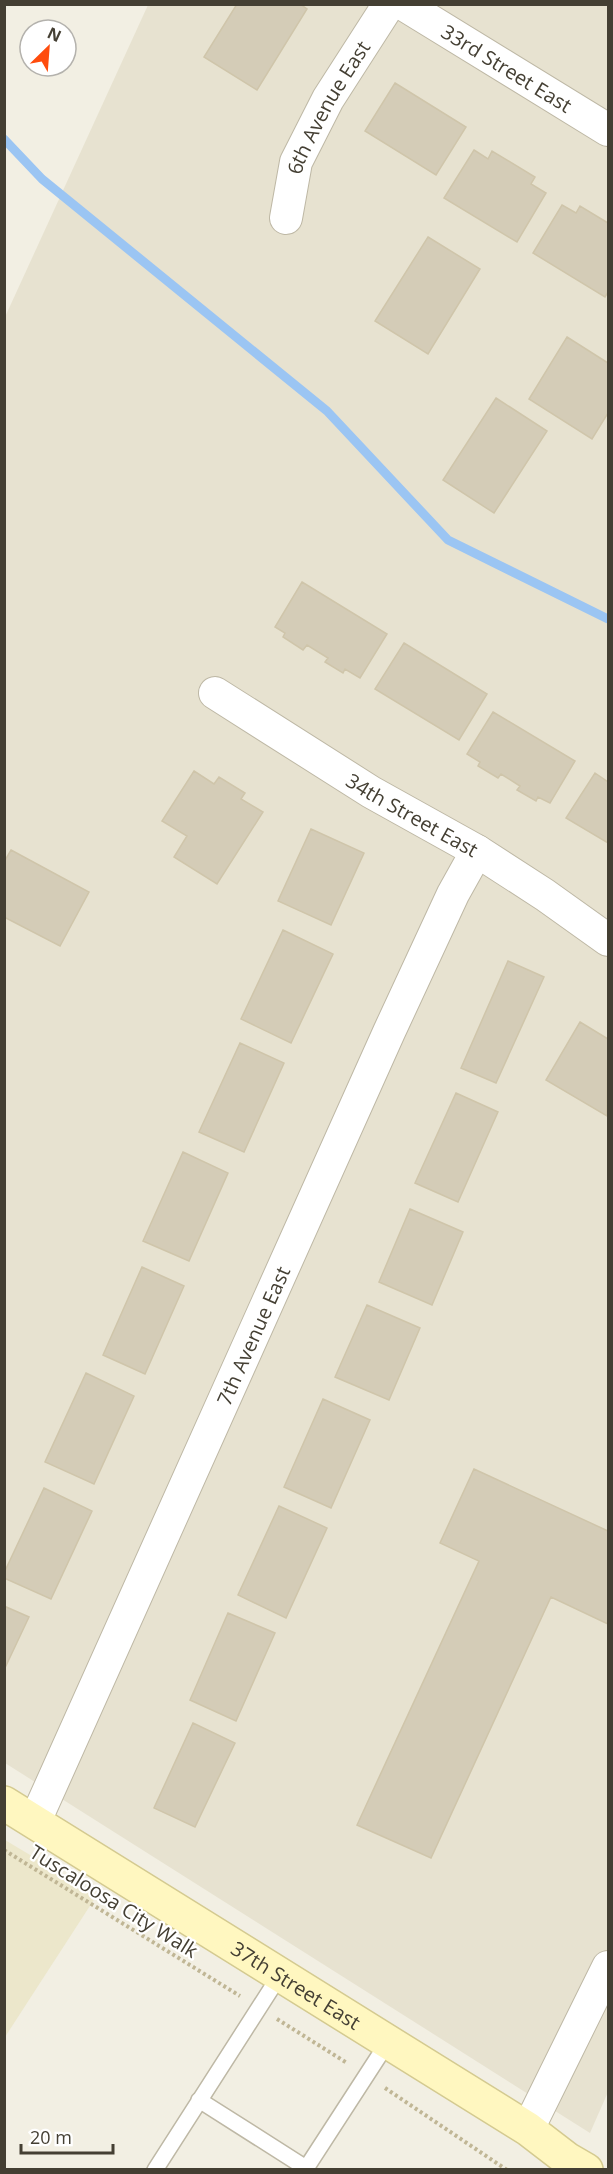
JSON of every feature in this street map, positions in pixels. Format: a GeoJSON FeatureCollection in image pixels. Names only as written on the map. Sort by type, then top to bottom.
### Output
{"type":"FeatureCollection","features":[{"type":"Feature","properties":{"kind":"street","name":"6th Avenue East"},"geometry":{"type":"LineString","coordinates":[[285,218],[296,162],[328,99],[389,4]]}},
{"type":"Feature","properties":{"kind":"street","name":"33rd Street East"},"geometry":{"type":"LineString","coordinates":[[404,4],[609,130]]}},
{"type":"Feature","properties":{"kind":"street","name":"34th Street East"},"geometry":{"type":"LineString","coordinates":[[215,693],[371,792],[477,851],[609,940]]}},
{"type":"Feature","properties":{"kind":"street","name":"7th Avenue East"},"geometry":{"type":"LineString","coordinates":[[35,1821],[389,1032],[453,894],[477,851]]}},
{"type":"Feature","properties":{"kind":"street","name":"37th Street East"},"geometry":{"type":"LineString","coordinates":[[4,1803],[528,2129],[567,2159],[586,2169]]}},
{"type":"Feature","properties":{"kind":"street"},"geometry":{"type":"LineString","coordinates":[[528,2129],[609,1967]]}},
{"type":"Feature","properties":{"kind":"lane"},"geometry":{"type":"LineString","coordinates":[[155,2169],[280,1975]]}},
{"type":"Feature","properties":{"kind":"lane"},"geometry":{"type":"LineString","coordinates":[[200,2100],[305,2169],[388,2042]]}},
{"type":"Feature","properties":{"kind":"path","name":"Tuscaloosa City Walk"},"geometry":{"type":"LineString","coordinates":[[4,1850],[238,1995]]}},
{"type":"Feature","properties":{"kind":"path"},"geometry":{"type":"LineString","coordinates":[[283,2023],[346,2062]]}},
{"type":"Feature","properties":{"kind":"path"},"geometry":{"type":"LineString","coordinates":[[388,2090],[507,2169]]}},
{"type":"Feature","properties":{"kind":"shaded area"},"geometry":{"type":"Polygon","coordinates":[[[148,5],[608,5],[608,2092],[590,2133],[5,1763],[5,317],[148,5]]]}},
{"type":"Feature","properties":{"kind":"shaded area"},"geometry":{"type":"Polygon","coordinates":[[[5,1840],[97,1895],[5,2037],[5,1840]]]}},
{"type":"Feature","properties":{"kind":"building"},"geometry":{"type":"Polygon","coordinates":[[[237,4],[300,4],[307,9],[257,90],[204,57],[237,4]]]}},
{"type":"Feature","properties":{"kind":"building"},"geometry":{"type":"Polygon","coordinates":[[[395,83],[466,127],[436,175],[365,131],[395,83]]]}},
{"type":"Feature","properties":{"kind":"building"},"geometry":{"type":"Polygon","coordinates":[[[474,150],[488,159],[492,151],[535,177],[531,184],[546,193],[517,242],[444,198],[474,150]]]}},
{"type":"Feature","properties":{"kind":"building"},"geometry":{"type":"Polygon","coordinates":[[[562,205],[576,213],[580,206],[608,223],[608,292],[605,297],[533,253],[562,205]]]}},
{"type":"Feature","properties":{"kind":"building"},"geometry":{"type":"Polygon","coordinates":[[[428,237],[480,269],[428,354],[375,321],[428,237]]]}},
{"type":"Feature","properties":{"kind":"building"},"geometry":{"type":"Polygon","coordinates":[[[567,337],[608,363],[608,413],[592,439],[529,399],[567,337]]]}},
{"type":"Feature","properties":{"kind":"building"},"geometry":{"type":"Polygon","coordinates":[[[496,398],[547,431],[494,513],[443,480],[496,398]]]}},
{"type":"Feature","properties":{"kind":"building"},"geometry":{"type":"Polygon","coordinates":[[[302,582],[387,634],[360,678],[345,669],[343,673],[325,662],[328,658],[307,645],[303,650],[283,637],[285,633],[275,627],[302,582]]]}},
{"type":"Feature","properties":{"kind":"building"},"geometry":{"type":"Polygon","coordinates":[[[404,643],[487,694],[459,740],[375,689],[404,643]]]}},
{"type":"Feature","properties":{"kind":"building"},"geometry":{"type":"Polygon","coordinates":[[[493,712],[575,761],[550,803],[538,797],[536,801],[517,790],[520,786],[501,774],[498,778],[478,766],[480,762],[467,754],[493,712]]]}},
{"type":"Feature","properties":{"kind":"building"},"geometry":{"type":"Polygon","coordinates":[[[194,771],[214,784],[219,777],[245,793],[241,799],[263,812],[217,884],[174,857],[187,836],[162,821],[194,771]]]}},
{"type":"Feature","properties":{"kind":"building"},"geometry":{"type":"Polygon","coordinates":[[[595,773],[608,782],[608,843],[566,818],[595,773]]]}},
{"type":"Feature","properties":{"kind":"building"},"geometry":{"type":"Polygon","coordinates":[[[311,829],[364,853],[331,925],[278,901],[311,829]]]}},
{"type":"Feature","properties":{"kind":"building"},"geometry":{"type":"Polygon","coordinates":[[[11,850],[89,892],[60,946],[4,917],[4,862],[11,850]]]}},
{"type":"Feature","properties":{"kind":"building"},"geometry":{"type":"Polygon","coordinates":[[[283,930],[333,954],[291,1043],[241,1019],[283,930]]]}},
{"type":"Feature","properties":{"kind":"building"},"geometry":{"type":"Polygon","coordinates":[[[508,961],[544,977],[496,1083],[461,1068],[508,961]]]}},
{"type":"Feature","properties":{"kind":"building"},"geometry":{"type":"Polygon","coordinates":[[[580,1022],[608,1039],[607,1116],[546,1080],[580,1022]]]}},
{"type":"Feature","properties":{"kind":"building"},"geometry":{"type":"Polygon","coordinates":[[[240,1043],[284,1063],[244,1152],[199,1132],[240,1043]]]}},
{"type":"Feature","properties":{"kind":"building"},"geometry":{"type":"Polygon","coordinates":[[[456,1093],[498,1112],[458,1202],[415,1183],[456,1093]]]}},
{"type":"Feature","properties":{"kind":"building"},"geometry":{"type":"Polygon","coordinates":[[[183,1152],[228,1173],[189,1261],[143,1241],[183,1152]]]}},
{"type":"Feature","properties":{"kind":"building"},"geometry":{"type":"Polygon","coordinates":[[[410,1209],[463,1232],[432,1305],[379,1282],[410,1209]]]}},
{"type":"Feature","properties":{"kind":"building"},"geometry":{"type":"Polygon","coordinates":[[[142,1267],[184,1286],[145,1374],[103,1355],[142,1267]]]}},
{"type":"Feature","properties":{"kind":"building"},"geometry":{"type":"Polygon","coordinates":[[[367,1305],[420,1328],[389,1400],[335,1377],[367,1305]]]}},
{"type":"Feature","properties":{"kind":"building"},"geometry":{"type":"Polygon","coordinates":[[[86,1373],[134,1396],[94,1484],[45,1462],[86,1373]]]}},
{"type":"Feature","properties":{"kind":"building"},"geometry":{"type":"Polygon","coordinates":[[[323,1399],[370,1420],[331,1508],[284,1487],[323,1399]]]}},
{"type":"Feature","properties":{"kind":"building"},"geometry":{"type":"Polygon","coordinates":[[[474,1469],[608,1531],[608,1624],[551,1597],[431,1858],[357,1825],[479,1561],[440,1543],[474,1469]]]}},
{"type":"Feature","properties":{"kind":"building"},"geometry":{"type":"Polygon","coordinates":[[[44,1488],[92,1511],[51,1599],[4,1578],[4,1573],[44,1488]]]}},
{"type":"Feature","properties":{"kind":"building"},"geometry":{"type":"Polygon","coordinates":[[[279,1506],[327,1528],[286,1618],[238,1595],[279,1506]]]}},
{"type":"Feature","properties":{"kind":"building"},"geometry":{"type":"Polygon","coordinates":[[[4,1606],[29,1617],[4,1670],[4,1606]]]}},
{"type":"Feature","properties":{"kind":"building"},"geometry":{"type":"Polygon","coordinates":[[[228,1613],[275,1633],[236,1721],[190,1700],[228,1613]]]}},
{"type":"Feature","properties":{"kind":"building"},"geometry":{"type":"Polygon","coordinates":[[[193,1723],[235,1743],[195,1827],[154,1808],[193,1723]]]}},
{"type":"Feature","properties":{"kind":"waterway"},"geometry":{"type":"LineString","coordinates":[[4,139],[42,179],[327,411],[448,540],[608,619]]}}]}
